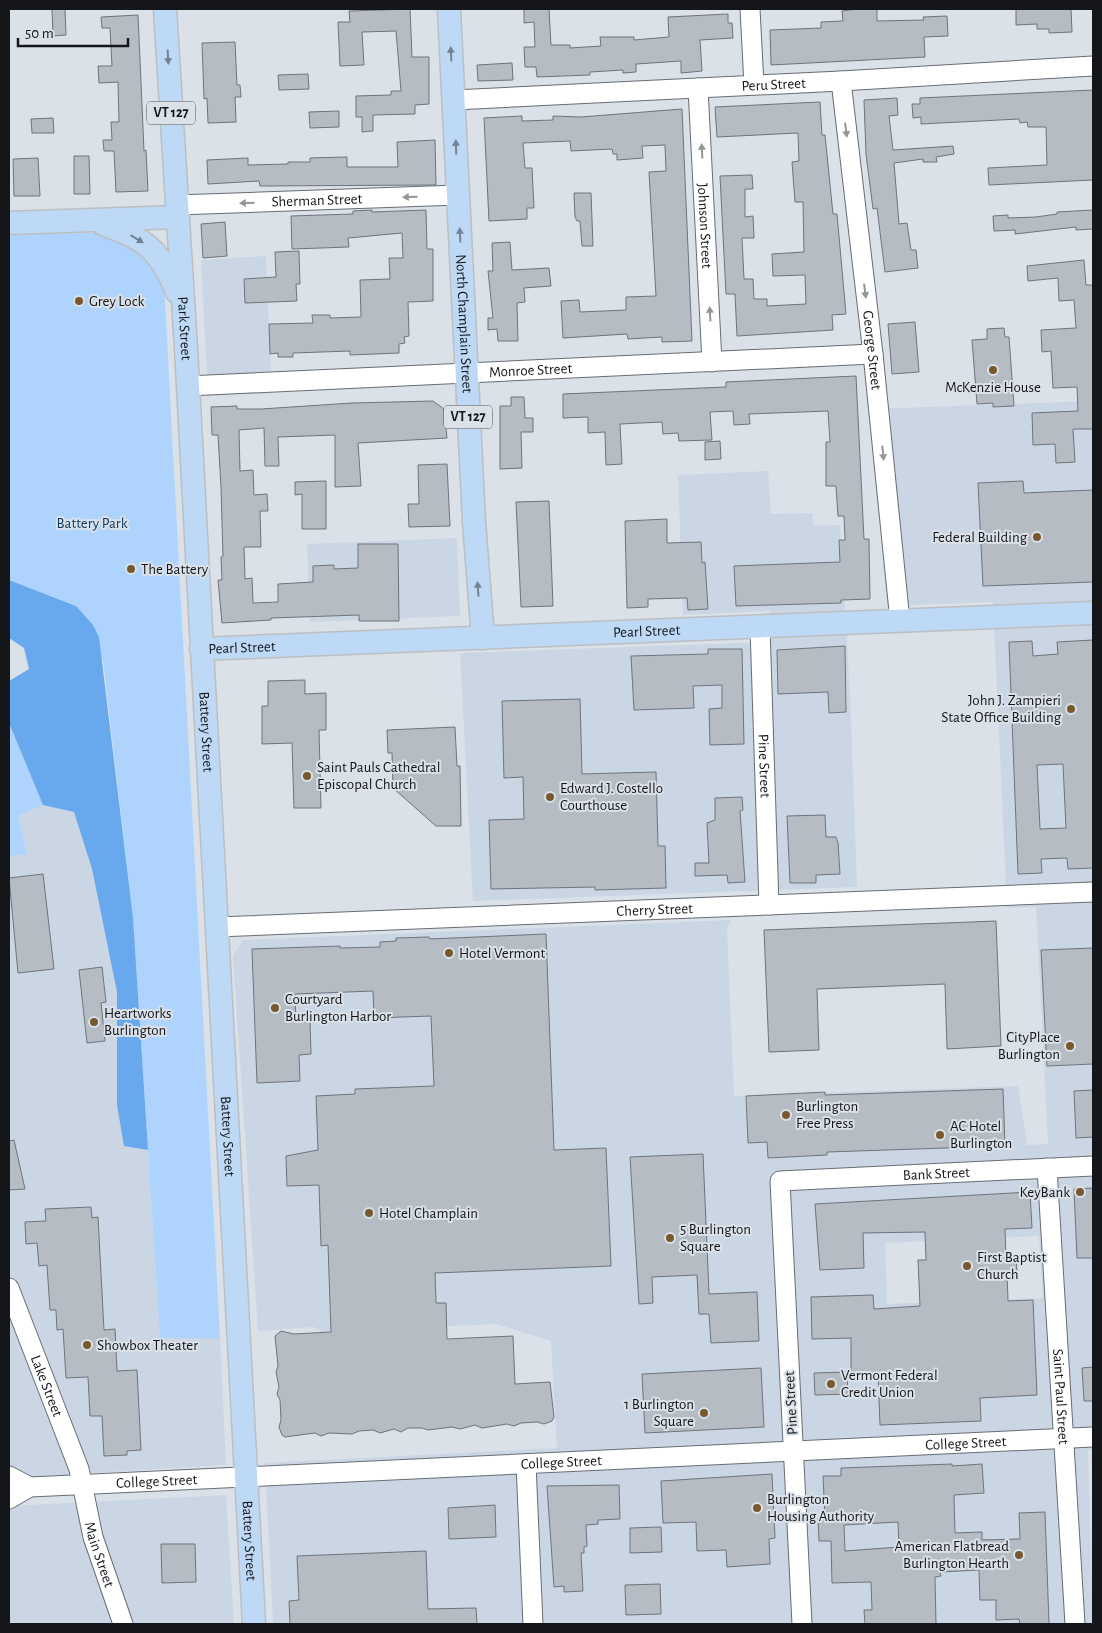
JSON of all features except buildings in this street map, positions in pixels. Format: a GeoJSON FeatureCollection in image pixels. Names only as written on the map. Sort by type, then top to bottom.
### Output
{"type":"FeatureCollection","features":[{"type":"Feature","properties":{"kind":"main road","name":"Park Street"},"geometry":{"type":"LineString","coordinates":[[165,9],[201,649]]}},
{"type":"Feature","properties":{"kind":"main road","name":"North Champlain Street"},"geometry":{"type":"LineString","coordinates":[[449,9],[476,567],[483,638]]}},
{"type":"Feature","properties":{"kind":"main road","name":"Sherman Street"},"geometry":{"type":"LineString","coordinates":[[9,223],[92,220],[177,211]]}},
{"type":"Feature","properties":{"kind":"main road","name":"Sherman Street"},"geometry":{"type":"LineString","coordinates":[[92,220],[135,236],[146,244],[167,267],[183,305]]}},
{"type":"Feature","properties":{"kind":"main road","name":"Pearl Street"},"geometry":{"type":"LineString","coordinates":[[201,649],[1093,613]]}},
{"type":"Feature","properties":{"kind":"main road","name":"Battery Street"},"geometry":{"type":"LineString","coordinates":[[201,649],[254,1624]]}},
{"type":"Feature","properties":{"kind":"street"},"geometry":{"type":"LineString","coordinates":[[750,9],[754,85]]}},
{"type":"Feature","properties":{"kind":"street","name":"Peru Street"},"geometry":{"type":"LineString","coordinates":[[454,100],[841,81],[1093,66]]}},
{"type":"Feature","properties":{"kind":"street","name":"George Street"},"geometry":{"type":"LineString","coordinates":[[841,81],[873,354],[900,621]]}},
{"type":"Feature","properties":{"kind":"street","name":"Johnson Street"},"geometry":{"type":"LineString","coordinates":[[698,88],[712,362]]}},
{"type":"Feature","properties":{"kind":"street","name":"Sherman Street"},"geometry":{"type":"LineString","coordinates":[[177,211],[458,195]]}},
{"type":"Feature","properties":{"kind":"street","name":"Monroe Street"},"geometry":{"type":"LineString","coordinates":[[187,386],[467,375],[873,354]]}},
{"type":"Feature","properties":{"kind":"street","name":"Pine Street"},"geometry":{"type":"LineString","coordinates":[[760,627],[769,905]]}},
{"type":"Feature","properties":{"kind":"street","name":"Cherry Street"},"geometry":{"type":"LineString","coordinates":[[216,927],[1093,892]]}},
{"type":"Feature","properties":{"kind":"street","name":"Bank Street"},"geometry":{"type":"LineString","coordinates":[[780,1181],[1093,1166]]}},
{"type":"Feature","properties":{"kind":"street","name":"Saint Paul Street"},"geometry":{"type":"LineString","coordinates":[[1047,1168],[1075,1624]]}},
{"type":"Feature","properties":{"kind":"street","name":"Pine Street"},"geometry":{"type":"LineString","coordinates":[[780,1181],[802,1624]]}},
{"type":"Feature","properties":{"kind":"street","name":"Lake Street"},"geometry":{"type":"LineString","coordinates":[[9,1288],[79,1469],[82,1484]]}},
{"type":"Feature","properties":{"kind":"street","name":"College Street"},"geometry":{"type":"LineString","coordinates":[[9,1499],[30,1487],[82,1484],[1093,1437]]}},
{"type":"Feature","properties":{"kind":"street"},"geometry":{"type":"LineString","coordinates":[[526,1464],[533,1624]]}},
{"type":"Feature","properties":{"kind":"street"},"geometry":{"type":"LineString","coordinates":[[9,1476],[30,1487]]}},
{"type":"Feature","properties":{"kind":"street","name":"Main Street"},"geometry":{"type":"LineString","coordinates":[[82,1484],[93,1537],[123,1624]]}},
{"type":"Feature","properties":{"kind":"shaded area"},"geometry":{"type":"Polygon","coordinates":[[[266,256],[272,393],[208,396],[201,260],[266,256]]]}},
{"type":"Feature","properties":{"kind":"shaded area"},"geometry":{"type":"Polygon","coordinates":[[[1093,401],[1093,1450],[1088,1450],[1093,1624],[273,1624],[265,1463],[557,1448],[551,1341],[496,1324],[322,1332],[314,1327],[258,1331],[233,956],[243,940],[731,920],[727,928],[734,1096],[1018,1086],[1027,1145],[1048,1144],[1036,907],[1007,908],[993,602],[887,606],[870,409],[1093,401]],[[1039,1236],[885,1243],[887,1304],[1043,1298],[1039,1236]]]}},
{"type":"Feature","properties":{"kind":"shaded area"},"geometry":{"type":"Polygon","coordinates":[[[768,471],[771,514],[812,513],[814,526],[840,525],[850,694],[857,887],[473,901],[460,653],[771,642],[770,611],[683,615],[678,475],[768,471]]]}},
{"type":"Feature","properties":{"kind":"shaded area"},"geometry":{"type":"Polygon","coordinates":[[[457,538],[460,616],[310,622],[307,544],[457,538]]]}},
{"type":"Feature","properties":{"kind":"shaded area"},"geometry":{"type":"Polygon","coordinates":[[[9,580],[76,606],[93,625],[99,637],[133,918],[148,1150],[124,1146],[117,1105],[117,992],[92,869],[74,812],[43,805],[9,723],[9,681],[29,669],[24,648],[9,638],[9,580]]]}},
{"type":"Feature","properties":{"kind":"shaded area"},"geometry":{"type":"Polygon","coordinates":[[[43,805],[74,811],[92,869],[117,992],[117,1105],[139,1149],[148,1150],[160,1338],[220,1338],[226,1465],[9,1478],[9,856],[27,853],[18,816],[43,805]]]}},
{"type":"Feature","properties":{"kind":"shaded area"},"geometry":{"type":"Polygon","coordinates":[[[226,1495],[234,1624],[9,1624],[9,1506],[226,1495]]]}},
{"type":"Feature","properties":{"kind":"green space","name":"Battery Park"},"geometry":{"type":"Polygon","coordinates":[[[93,233],[111,235],[135,243],[164,283],[220,1338],[160,1338],[133,918],[103,661],[76,606],[9,580],[9,234],[93,233]]]}},
{"type":"Feature","properties":{"kind":"green space"},"geometry":{"type":"Polygon","coordinates":[[[9,723],[43,805],[18,816],[27,854],[9,856],[9,723]]]}},
{"type":"Feature","properties":{"kind":"place","name":"Grey Lock"},"geometry":{"type":"Point","coordinates":[79,301]}},
{"type":"Feature","properties":{"kind":"place","name":"McKenzie House"},"geometry":{"type":"Point","coordinates":[993,370]}},
{"type":"Feature","properties":{"kind":"place","name":"Federal Building"},"geometry":{"type":"Point","coordinates":[1037,537]}},
{"type":"Feature","properties":{"kind":"place","name":"The Battery"},"geometry":{"type":"Point","coordinates":[131,569]}},
{"type":"Feature","properties":{"kind":"place","name":"John J. Zampieri State Office Building"},"geometry":{"type":"Point","coordinates":[1071,709]}},
{"type":"Feature","properties":{"kind":"place","name":"Saint Pauls Cathedral Episcopal Church"},"geometry":{"type":"Point","coordinates":[307,776]}},
{"type":"Feature","properties":{"kind":"place","name":"Edward J. Costello Courthouse"},"geometry":{"type":"Point","coordinates":[550,797]}},
{"type":"Feature","properties":{"kind":"place","name":"Hotel Vermont"},"geometry":{"type":"Point","coordinates":[449,953]}},
{"type":"Feature","properties":{"kind":"place","name":"Courtyard Burlington Harbor"},"geometry":{"type":"Point","coordinates":[275,1008]}},
{"type":"Feature","properties":{"kind":"place","name":"Heartworks Burlington"},"geometry":{"type":"Point","coordinates":[94,1022]}},
{"type":"Feature","properties":{"kind":"place","name":"CityPlace Burlington"},"geometry":{"type":"Point","coordinates":[1070,1046]}},
{"type":"Feature","properties":{"kind":"place","name":"Burlington Free Press"},"geometry":{"type":"Point","coordinates":[786,1115]}},
{"type":"Feature","properties":{"kind":"place","name":"AC Hotel Burlington"},"geometry":{"type":"Point","coordinates":[940,1135]}},
{"type":"Feature","properties":{"kind":"place","name":"KeyBank"},"geometry":{"type":"Point","coordinates":[1080,1192]}},
{"type":"Feature","properties":{"kind":"place","name":"Hotel Champlain"},"geometry":{"type":"Point","coordinates":[369,1213]}},
{"type":"Feature","properties":{"kind":"place","name":"5 Burlington Square"},"geometry":{"type":"Point","coordinates":[670,1238]}},
{"type":"Feature","properties":{"kind":"place","name":"First Baptist Church"},"geometry":{"type":"Point","coordinates":[967,1266]}},
{"type":"Feature","properties":{"kind":"place","name":"Showbox Theater"},"geometry":{"type":"Point","coordinates":[87,1345]}},
{"type":"Feature","properties":{"kind":"place","name":"Vermont Federal Credit Union"},"geometry":{"type":"Point","coordinates":[831,1384]}},
{"type":"Feature","properties":{"kind":"place","name":"1 Burlington Square"},"geometry":{"type":"Point","coordinates":[704,1413]}},
{"type":"Feature","properties":{"kind":"place","name":"Burlington Housing Authority"},"geometry":{"type":"Point","coordinates":[757,1508]}},
{"type":"Feature","properties":{"kind":"place","name":"American Flatbread Burlington Hearth"},"geometry":{"type":"Point","coordinates":[1019,1555]}}]}
